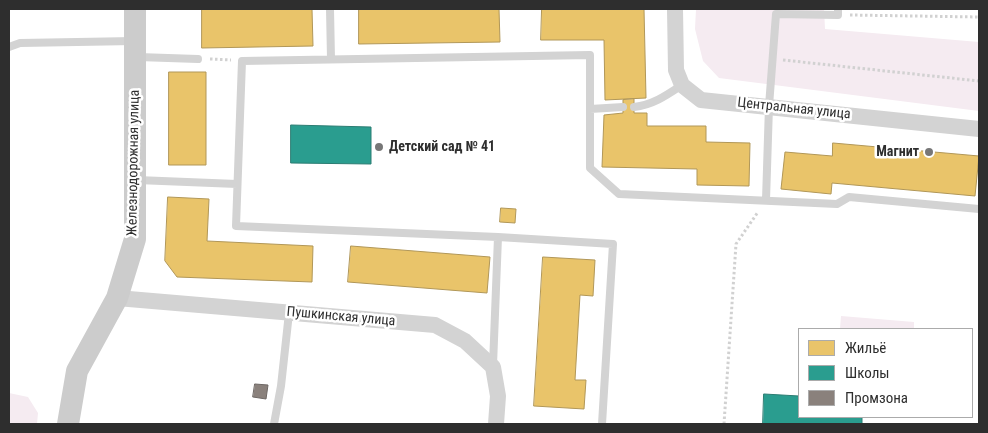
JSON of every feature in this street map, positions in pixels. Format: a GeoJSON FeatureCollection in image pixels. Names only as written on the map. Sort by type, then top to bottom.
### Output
{"type":"FeatureCollection","features":[{"type":"Feature","properties":{"kind":"street","name":"Железнодорожная улица"},"geometry":{"type":"LineString","coordinates":[[68,424],[77,371],[117,298],[135,239],[135,9]]}},
{"type":"Feature","properties":{"kind":"street"},"geometry":{"type":"LineString","coordinates":[[674,11],[676,70],[682,85]]}},
{"type":"Feature","properties":{"kind":"street","name":"Центральная улица"},"geometry":{"type":"LineString","coordinates":[[682,85],[701,100],[979,129]]}},
{"type":"Feature","properties":{"kind":"street","name":"Пушкинская улица"},"geometry":{"type":"LineString","coordinates":[[117,298],[435,325],[465,341],[493,367]]}},
{"type":"Feature","properties":{"kind":"street"},"geometry":{"type":"LineString","coordinates":[[493,367],[498,396],[496,424]]}},
{"type":"Feature","properties":{"kind":"lane"},"geometry":{"type":"LineString","coordinates":[[330,9],[331,59]]}},
{"type":"Feature","properties":{"kind":"lane"},"geometry":{"type":"LineString","coordinates":[[766,200],[769,106],[776,14],[838,12]]}},
{"type":"Feature","properties":{"kind":"lane"},"geometry":{"type":"LineString","coordinates":[[9,47],[20,43],[135,49],[198,59]]}},
{"type":"Feature","properties":{"kind":"lane"},"geometry":{"type":"LineString","coordinates":[[602,424],[613,244],[498,236],[236,226],[242,60],[590,55],[590,168],[619,194],[837,204],[849,197],[979,209]]}},
{"type":"Feature","properties":{"kind":"lane"},"geometry":{"type":"LineString","coordinates":[[634,107],[647,105],[666,96],[682,85]]}},
{"type":"Feature","properties":{"kind":"lane"},"geometry":{"type":"LineString","coordinates":[[590,109],[623,107]]}},
{"type":"Feature","properties":{"kind":"lane"},"geometry":{"type":"LineString","coordinates":[[134,180],[237,184]]}},
{"type":"Feature","properties":{"kind":"lane"},"geometry":{"type":"LineString","coordinates":[[493,367],[498,236]]}},
{"type":"Feature","properties":{"kind":"lane"},"geometry":{"type":"LineString","coordinates":[[274,424],[281,386],[289,313]]}},
{"type":"Feature","properties":{"kind":"path"},"geometry":{"type":"LineString","coordinates":[[838,12],[979,17]]}},
{"type":"Feature","properties":{"kind":"path"},"geometry":{"type":"LineString","coordinates":[[198,59],[242,60]]}},
{"type":"Feature","properties":{"kind":"path"},"geometry":{"type":"LineString","coordinates":[[773,59],[979,81]]}},
{"type":"Feature","properties":{"kind":"path"},"geometry":{"type":"LineString","coordinates":[[724,424],[736,244],[766,200]]}},
{"type":"Feature","properties":{"kind":"shaded area"},"geometry":{"type":"Polygon","coordinates":[[[696,9],[824,9],[825,29],[979,42],[979,111],[719,78],[703,61],[695,29],[696,9]]]}},
{"type":"Feature","properties":{"kind":"shaded area"},"geometry":{"type":"Polygon","coordinates":[[[841,316],[914,322],[914,328],[840,328],[841,316]]]}},
{"type":"Feature","properties":{"kind":"shaded area"},"geometry":{"type":"Polygon","coordinates":[[[9,393],[28,397],[38,413],[37,424],[9,424],[9,393]]]}},
{"type":"Feature","properties":{"kind":"building: Жильё"},"geometry":{"type":"Polygon","coordinates":[[[202,9],[312,9],[313,46],[202,48],[202,9]]]}},
{"type":"Feature","properties":{"kind":"building: Жильё"},"geometry":{"type":"Polygon","coordinates":[[[359,9],[499,9],[500,42],[359,44],[359,9]]]}},
{"type":"Feature","properties":{"kind":"building: Жильё"},"geometry":{"type":"Polygon","coordinates":[[[542,9],[644,9],[646,98],[605,100],[604,40],[541,40],[542,9]]]}},
{"type":"Feature","properties":{"kind":"building: Жильё"},"geometry":{"type":"Polygon","coordinates":[[[169,72],[206,72],[206,165],[169,165],[169,72]]]}},
{"type":"Feature","properties":{"kind":"building: Жильё"},"geometry":{"type":"Polygon","coordinates":[[[634,99],[634,113],[647,113],[647,126],[706,126],[706,142],[750,143],[749,186],[697,185],[697,169],[602,167],[604,115],[623,113],[623,100],[634,99]]]}},
{"type":"Feature","properties":{"kind":"building: Жильё"},"geometry":{"type":"Polygon","coordinates":[[[833,143],[979,156],[975,196],[832,183],[831,194],[781,189],[785,152],[832,156],[833,143]]]}},
{"type":"Feature","properties":{"kind":"building: Жильё"},"geometry":{"type":"Polygon","coordinates":[[[168,197],[209,199],[207,241],[313,246],[312,282],[177,277],[165,261],[168,197]]]}},
{"type":"Feature","properties":{"kind":"building: Жильё"},"geometry":{"type":"Polygon","coordinates":[[[501,208],[516,209],[515,223],[500,222],[501,208]]]}},
{"type":"Feature","properties":{"kind":"building: Жильё"},"geometry":{"type":"Polygon","coordinates":[[[351,246],[490,257],[487,293],[348,282],[351,246]]]}},
{"type":"Feature","properties":{"kind":"building: Жильё"},"geometry":{"type":"Polygon","coordinates":[[[543,257],[595,260],[593,296],[580,295],[575,380],[586,380],[584,409],[534,406],[543,257]]]}},
{"type":"Feature","properties":{"kind":"building: Школы"},"geometry":{"type":"Polygon","coordinates":[[[291,125],[371,127],[371,164],[291,163],[291,125]]]}},
{"type":"Feature","properties":{"kind":"building: Школы"},"geometry":{"type":"Polygon","coordinates":[[[764,394],[798,396],[798,418],[862,418],[862,424],[763,424],[764,394]]]}},
{"type":"Feature","properties":{"kind":"building: Промзона"},"geometry":{"type":"Polygon","coordinates":[[[255,384],[268,385],[266,399],[253,397],[255,384]]]}},
{"type":"Feature","properties":{"kind":"place","name":"Детский сад № 41"},"geometry":{"type":"Point","coordinates":[379,147]}},
{"type":"Feature","properties":{"kind":"place","name":"Магнит"},"geometry":{"type":"Point","coordinates":[929,152]}}]}
